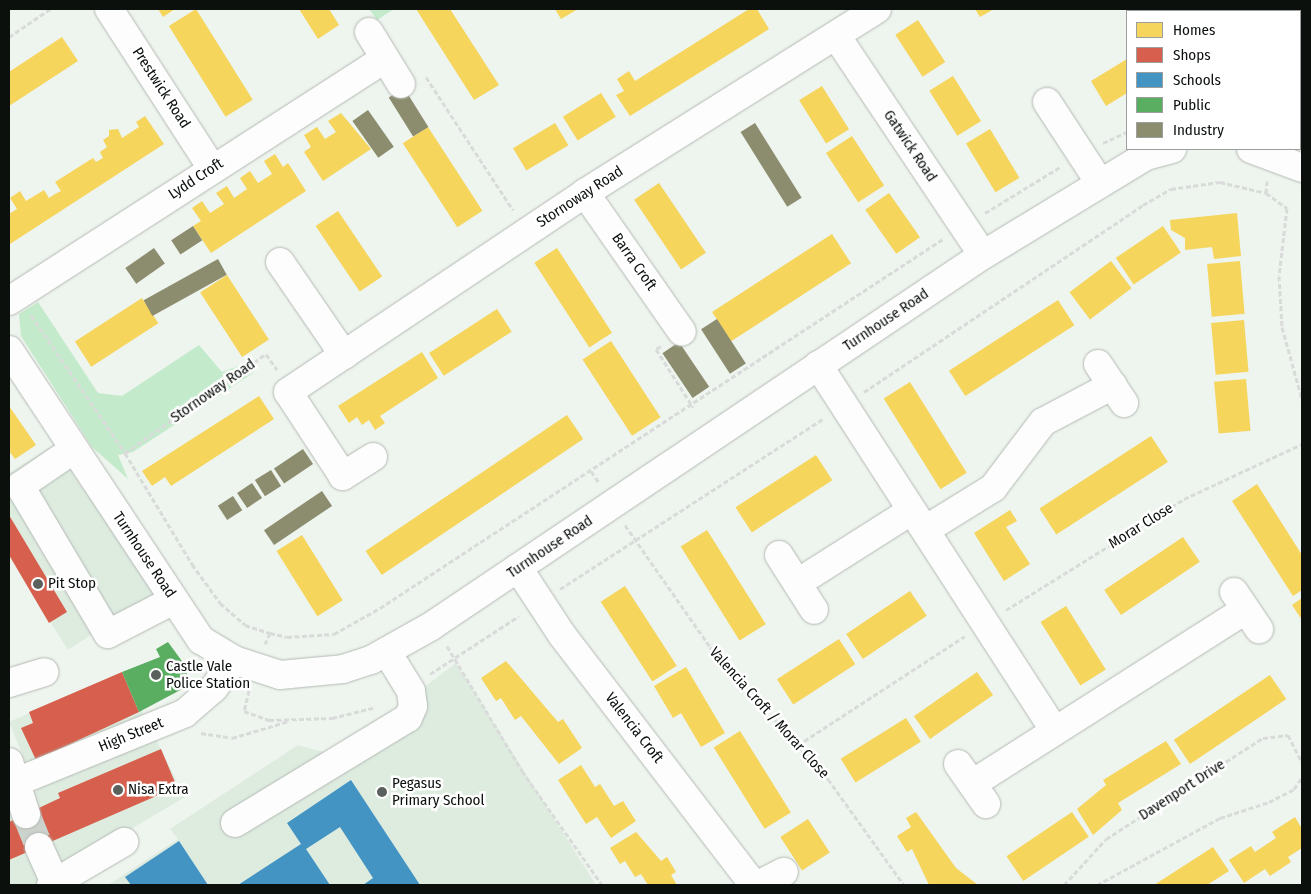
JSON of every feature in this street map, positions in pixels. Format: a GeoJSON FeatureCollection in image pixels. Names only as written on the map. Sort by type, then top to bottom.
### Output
{"type":"FeatureCollection","features":[{"type":"Feature","properties":{"kind":"street","name":"Prestwick Road"},"geometry":{"type":"LineString","coordinates":[[109,9],[212,168]]}},
{"type":"Feature","properties":{"kind":"street","name":"Stornoway Road"},"geometry":{"type":"LineString","coordinates":[[288,392],[585,193],[837,37],[877,9]]}},
{"type":"Feature","properties":{"kind":"street"},"geometry":{"type":"LineString","coordinates":[[369,32],[385,59],[413,79]]}},
{"type":"Feature","properties":{"kind":"street","name":"Gatwick Road"},"geometry":{"type":"LineString","coordinates":[[837,37],[983,255]]}},
{"type":"Feature","properties":{"kind":"street","name":"Lydd Croft"},"geometry":{"type":"LineString","coordinates":[[13,298],[212,168],[385,59]]}},
{"type":"Feature","properties":{"kind":"street"},"geometry":{"type":"LineString","coordinates":[[1047,102],[1100,183]]}},
{"type":"Feature","properties":{"kind":"street","name":"Turnhouse Road"},"geometry":{"type":"LineString","coordinates":[[9,350],[73,450],[201,640],[245,664],[280,676],[343,669],[387,652],[430,627],[983,255],[1146,156],[1168,150]]}},
{"type":"Feature","properties":{"kind":"street"},"geometry":{"type":"LineString","coordinates":[[1254,150],[1302,168]]}},
{"type":"Feature","properties":{"kind":"street","name":"Barra Croft"},"geometry":{"type":"LineString","coordinates":[[585,193],[682,332]]}},
{"type":"Feature","properties":{"kind":"street"},"geometry":{"type":"LineString","coordinates":[[280,262],[344,355]]}},
{"type":"Feature","properties":{"kind":"street"},"geometry":{"type":"LineString","coordinates":[[818,365],[918,520],[987,622],[1054,728]]}},
{"type":"Feature","properties":{"kind":"street"},"geometry":{"type":"LineString","coordinates":[[799,582],[918,520],[993,488],[1043,422],[1112,384]]}},
{"type":"Feature","properties":{"kind":"street"},"geometry":{"type":"LineString","coordinates":[[288,392],[343,476],[372,457]]}},
{"type":"Feature","properties":{"kind":"street"},"geometry":{"type":"LineString","coordinates":[[73,450],[20,486],[108,634],[174,600]]}},
{"type":"Feature","properties":{"kind":"street"},"geometry":{"type":"LineString","coordinates":[[779,556],[799,582],[814,610]]}},
{"type":"Feature","properties":{"kind":"street","name":"Valencia Croft"},"geometry":{"type":"LineString","coordinates":[[518,568],[539,603],[756,885],[784,872]]}},
{"type":"Feature","properties":{"kind":"street"},"geometry":{"type":"LineString","coordinates":[[972,784],[1054,728],[1246,610]]}},
{"type":"Feature","properties":{"kind":"street"},"geometry":{"type":"LineString","coordinates":[[235,823],[408,718],[413,706],[410,688],[387,652]]}},
{"type":"Feature","properties":{"kind":"street","name":"High Street"},"geometry":{"type":"LineString","coordinates":[[10,777],[185,712],[245,664]]}},
{"type":"Feature","properties":{"kind":"street"},"geometry":{"type":"LineString","coordinates":[[9,682],[44,672]]}},
{"type":"Feature","properties":{"kind":"street"},"geometry":{"type":"LineString","coordinates":[[10,777],[26,814]]}},
{"type":"Feature","properties":{"kind":"street"},"geometry":{"type":"LineString","coordinates":[[39,846],[53,884],[124,842]]}},
{"type":"Feature","properties":{"kind":"path"},"geometry":{"type":"LineString","coordinates":[[9,38],[50,9]]}},
{"type":"Feature","properties":{"kind":"path"},"geometry":{"type":"LineString","coordinates":[[413,79],[528,232]]}},
{"type":"Feature","properties":{"kind":"path"},"geometry":{"type":"LineString","coordinates":[[13,298],[125,453],[220,603],[245,624],[270,633],[287,637],[334,634],[693,407],[964,225],[1080,154],[1126,132]]}},
{"type":"Feature","properties":{"kind":"path"},"geometry":{"type":"LineString","coordinates":[[270,633],[245,664],[244,711],[269,720],[332,718],[383,705],[844,405],[1143,205],[1171,189],[1220,182],[1266,193],[1287,208],[1279,276],[1282,326],[1302,399]]}},
{"type":"Feature","properties":{"kind":"path"},"geometry":{"type":"LineString","coordinates":[[682,332],[656,349],[693,407]]}},
{"type":"Feature","properties":{"kind":"path","name":"Stornoway Road"},"geometry":{"type":"LineString","coordinates":[[125,453],[266,354],[288,392]]}},
{"type":"Feature","properties":{"kind":"path","name":"Morar Close"},"geometry":{"type":"LineString","coordinates":[[798,745],[987,622],[1184,499],[1302,444]]}},
{"type":"Feature","properties":{"kind":"path","name":"Valencia Croft / Morar Close"},"geometry":{"type":"LineString","coordinates":[[634,540],[710,647],[834,786],[904,885]]}},
{"type":"Feature","properties":{"kind":"path"},"geometry":{"type":"LineString","coordinates":[[430,627],[456,657],[522,771],[602,885]]}},
{"type":"Feature","properties":{"kind":"path","name":"Davenport Drive"},"geometry":{"type":"LineString","coordinates":[[1064,885],[1106,839],[1263,738],[1288,735],[1302,763]]}},
{"type":"Feature","properties":{"kind":"path"},"geometry":{"type":"LineString","coordinates":[[1097,885],[1220,818],[1269,802],[1294,789],[1302,777]]}},
{"type":"Feature","properties":{"kind":"shaded area"},"geometry":{"type":"Polygon","coordinates":[[[53,446],[156,592],[68,650],[9,555],[9,473],[53,446]]]}},
{"type":"Feature","properties":{"kind":"shaded area","name":"Pegasus Primary School"},"geometry":{"type":"Polygon","coordinates":[[[456,663],[596,885],[108,885],[178,839],[170,829],[298,745],[335,755],[456,663]]]}},
{"type":"Feature","properties":{"kind":"shaded area"},"geometry":{"type":"Polygon","coordinates":[[[122,672],[185,797],[36,885],[9,885],[9,802],[37,791],[9,722],[122,672]]]}},
{"type":"Feature","properties":{"kind":"green space"},"geometry":{"type":"Polygon","coordinates":[[[369,9],[394,9],[377,20],[369,9]]]}},
{"type":"Feature","properties":{"kind":"green space"},"geometry":{"type":"Polygon","coordinates":[[[38,302],[98,393],[122,396],[199,345],[222,372],[247,363],[253,373],[133,452],[118,455],[128,479],[92,447],[21,336],[19,314],[38,302]]]}},
{"type":"Feature","properties":{"kind":"building: Homes"},"geometry":{"type":"Polygon","coordinates":[[[158,9],[175,9],[163,17],[158,9]]]}},
{"type":"Feature","properties":{"kind":"building: Homes"},"geometry":{"type":"Polygon","coordinates":[[[196,9],[253,100],[226,117],[169,26],[196,9]]]}},
{"type":"Feature","properties":{"kind":"building: Homes"},"geometry":{"type":"Polygon","coordinates":[[[299,9],[329,9],[339,25],[318,39],[299,9]]]}},
{"type":"Feature","properties":{"kind":"building: Homes"},"geometry":{"type":"Polygon","coordinates":[[[416,9],[450,9],[499,85],[474,100],[416,9]]]}},
{"type":"Feature","properties":{"kind":"building: Homes"},"geometry":{"type":"Polygon","coordinates":[[[555,9],[578,9],[561,19],[555,9]]]}},
{"type":"Feature","properties":{"kind":"building: Homes"},"geometry":{"type":"Polygon","coordinates":[[[749,9],[757,9],[769,29],[630,116],[616,95],[624,91],[617,79],[629,71],[635,81],[749,9]]]}},
{"type":"Feature","properties":{"kind":"building: Homes"},"geometry":{"type":"Polygon","coordinates":[[[975,9],[994,9],[980,17],[975,9]]]}},
{"type":"Feature","properties":{"kind":"building: Homes"},"geometry":{"type":"Polygon","coordinates":[[[1245,9],[1288,9],[1288,10],[1245,9]]]}},
{"type":"Feature","properties":{"kind":"building: Homes"},"geometry":{"type":"Polygon","coordinates":[[[918,20],[945,62],[923,77],[895,35],[918,20]]]}},
{"type":"Feature","properties":{"kind":"building: Homes"},"geometry":{"type":"Polygon","coordinates":[[[62,37],[78,61],[9,106],[9,72],[62,37]]]}},
{"type":"Feature","properties":{"kind":"building: Homes"},"geometry":{"type":"Polygon","coordinates":[[[1126,60],[1126,94],[1106,106],[1091,81],[1126,60]]]}},
{"type":"Feature","properties":{"kind":"building: Homes"},"geometry":{"type":"Polygon","coordinates":[[[953,76],[981,121],[957,136],[929,91],[953,76]]]}},
{"type":"Feature","properties":{"kind":"building: Homes"},"geometry":{"type":"Polygon","coordinates":[[[822,86],[849,129],[826,144],[799,100],[822,86]]]}},
{"type":"Feature","properties":{"kind":"building: Homes"},"geometry":{"type":"Polygon","coordinates":[[[601,93],[616,117],[578,141],[563,117],[601,93]]]}},
{"type":"Feature","properties":{"kind":"building: Homes"},"geometry":{"type":"Polygon","coordinates":[[[341,113],[371,149],[323,181],[304,152],[311,147],[304,135],[317,127],[325,139],[336,132],[328,121],[341,113]]]}},
{"type":"Feature","properties":{"kind":"building: Homes"},"geometry":{"type":"Polygon","coordinates":[[[145,116],[164,144],[10,244],[9,214],[17,209],[10,198],[20,191],[26,201],[44,190],[49,198],[61,191],[55,182],[93,158],[96,162],[103,158],[100,152],[107,147],[103,140],[109,136],[109,130],[118,129],[122,138],[139,127],[136,122],[145,116]]]}},
{"type":"Feature","properties":{"kind":"building: Homes"},"geometry":{"type":"Polygon","coordinates":[[[555,123],[568,145],[526,171],[513,148],[555,123]]]}},
{"type":"Feature","properties":{"kind":"building: Homes"},"geometry":{"type":"Polygon","coordinates":[[[428,127],[482,211],[457,227],[403,143],[428,127]]]}},
{"type":"Feature","properties":{"kind":"building: Homes"},"geometry":{"type":"Polygon","coordinates":[[[990,129],[1019,178],[995,192],[966,143],[990,129]]]}},
{"type":"Feature","properties":{"kind":"building: Homes"},"geometry":{"type":"Polygon","coordinates":[[[852,136],[884,185],[858,202],[826,153],[852,136]]]}},
{"type":"Feature","properties":{"kind":"building: Homes"},"geometry":{"type":"Polygon","coordinates":[[[275,154],[283,167],[288,163],[306,191],[211,253],[193,226],[201,221],[192,208],[202,201],[210,213],[224,204],[216,193],[227,186],[234,198],[247,189],[240,178],[250,171],[258,183],[272,174],[264,161],[275,154]]]}},
{"type":"Feature","properties":{"kind":"building: Homes"},"geometry":{"type":"Polygon","coordinates":[[[659,183],[706,253],[681,269],[634,200],[659,183]]]}},
{"type":"Feature","properties":{"kind":"building: Homes"},"geometry":{"type":"Polygon","coordinates":[[[889,193],[920,237],[896,254],[865,210],[889,193]]]}},
{"type":"Feature","properties":{"kind":"building: Homes"},"geometry":{"type":"Polygon","coordinates":[[[338,211],[382,276],[360,292],[316,226],[338,211]]]}},
{"type":"Feature","properties":{"kind":"building: Homes"},"geometry":{"type":"Polygon","coordinates":[[[1237,213],[1241,256],[1214,259],[1212,247],[1185,250],[1185,238],[1171,230],[1170,220],[1237,213]]]}},
{"type":"Feature","properties":{"kind":"building: Homes"},"geometry":{"type":"Polygon","coordinates":[[[1163,226],[1181,253],[1134,284],[1116,258],[1163,226]]]}},
{"type":"Feature","properties":{"kind":"building: Homes"},"geometry":{"type":"Polygon","coordinates":[[[832,234],[851,263],[731,341],[712,312],[832,234]]]}},
{"type":"Feature","properties":{"kind":"building: Homes"},"geometry":{"type":"Polygon","coordinates":[[[557,248],[612,333],[589,347],[534,263],[557,248]]]}},
{"type":"Feature","properties":{"kind":"building: Homes"},"geometry":{"type":"Polygon","coordinates":[[[1111,261],[1131,288],[1090,319],[1069,292],[1111,261]]]}},
{"type":"Feature","properties":{"kind":"building: Homes"},"geometry":{"type":"Polygon","coordinates":[[[1240,261],[1245,314],[1212,317],[1207,264],[1240,261]]]}},
{"type":"Feature","properties":{"kind":"building: Homes"},"geometry":{"type":"Polygon","coordinates":[[[227,275],[269,340],[242,357],[200,292],[227,275]]]}},
{"type":"Feature","properties":{"kind":"building: Homes"},"geometry":{"type":"Polygon","coordinates":[[[142,298],[158,323],[91,367],[75,342],[142,298]]]}},
{"type":"Feature","properties":{"kind":"building: Homes"},"geometry":{"type":"Polygon","coordinates":[[[1058,300],[1074,325],[965,396],[949,371],[1058,300]]]}},
{"type":"Feature","properties":{"kind":"building: Homes"},"geometry":{"type":"Polygon","coordinates":[[[497,309],[512,332],[444,376],[429,353],[497,309]]]}},
{"type":"Feature","properties":{"kind":"building: Homes"},"geometry":{"type":"Polygon","coordinates":[[[1244,320],[1249,372],[1216,375],[1211,323],[1244,320]]]}},
{"type":"Feature","properties":{"kind":"building: Homes"},"geometry":{"type":"Polygon","coordinates":[[[611,341],[661,417],[632,436],[582,360],[611,341]]]}},
{"type":"Feature","properties":{"kind":"building: Homes"},"geometry":{"type":"Polygon","coordinates":[[[422,352],[438,378],[380,416],[385,423],[375,430],[369,420],[362,425],[357,417],[349,423],[338,406],[422,352]]]}},
{"type":"Feature","properties":{"kind":"building: Homes"},"geometry":{"type":"Polygon","coordinates":[[[1246,379],[1251,431],[1219,434],[1214,382],[1246,379]]]}},
{"type":"Feature","properties":{"kind":"building: Homes"},"geometry":{"type":"Polygon","coordinates":[[[910,382],[967,473],[940,489],[884,398],[910,382]]]}},
{"type":"Feature","properties":{"kind":"building: Homes"},"geometry":{"type":"Polygon","coordinates":[[[259,396],[274,419],[171,486],[165,477],[152,486],[142,471],[259,396]]]}},
{"type":"Feature","properties":{"kind":"building: Homes"},"geometry":{"type":"Polygon","coordinates":[[[9,406],[36,445],[15,459],[9,451],[9,406]]]}},
{"type":"Feature","properties":{"kind":"building: Homes"},"geometry":{"type":"Polygon","coordinates":[[[567,415],[583,439],[382,575],[366,551],[567,415]]]}},
{"type":"Feature","properties":{"kind":"building: Homes"},"geometry":{"type":"Polygon","coordinates":[[[1151,436],[1168,462],[1056,534],[1039,508],[1151,436]]]}},
{"type":"Feature","properties":{"kind":"building: Homes"},"geometry":{"type":"Polygon","coordinates":[[[816,455],[832,480],[752,532],[735,507],[816,455]]]}},
{"type":"Feature","properties":{"kind":"building: Homes"},"geometry":{"type":"Polygon","coordinates":[[[1257,484],[1302,555],[1302,590],[1293,596],[1232,501],[1257,484]]]}},
{"type":"Feature","properties":{"kind":"building: Homes"},"geometry":{"type":"Polygon","coordinates":[[[1010,510],[1017,521],[1006,527],[1030,564],[1004,581],[974,533],[1010,510]]]}},
{"type":"Feature","properties":{"kind":"building: Homes"},"geometry":{"type":"Polygon","coordinates":[[[707,530],[766,624],[740,641],[681,546],[707,530]]]}},
{"type":"Feature","properties":{"kind":"building: Homes"},"geometry":{"type":"Polygon","coordinates":[[[302,535],[343,600],[317,616],[277,551],[302,535]]]}},
{"type":"Feature","properties":{"kind":"building: Homes"},"geometry":{"type":"Polygon","coordinates":[[[1183,537],[1200,562],[1121,615],[1104,590],[1183,537]]]}},
{"type":"Feature","properties":{"kind":"building: Homes"},"geometry":{"type":"Polygon","coordinates":[[[625,586],[677,666],[652,681],[601,602],[625,586]]]}},
{"type":"Feature","properties":{"kind":"building: Homes"},"geometry":{"type":"Polygon","coordinates":[[[910,591],[927,616],[863,659],[846,634],[910,591]]]}},
{"type":"Feature","properties":{"kind":"building: Homes"},"geometry":{"type":"Polygon","coordinates":[[[1302,598],[1302,620],[1292,605],[1302,598]]]}},
{"type":"Feature","properties":{"kind":"building: Homes"},"geometry":{"type":"Polygon","coordinates":[[[1066,606],[1106,670],[1080,686],[1041,622],[1066,606]]]}},
{"type":"Feature","properties":{"kind":"building: Homes"},"geometry":{"type":"Polygon","coordinates":[[[839,639],[855,664],[793,704],[777,679],[839,639]]]}},
{"type":"Feature","properties":{"kind":"building: Homes"},"geometry":{"type":"Polygon","coordinates":[[[506,661],[558,722],[563,719],[582,748],[559,764],[521,716],[515,720],[501,698],[496,701],[481,678],[506,661]]]}},
{"type":"Feature","properties":{"kind":"building: Homes"},"geometry":{"type":"Polygon","coordinates":[[[686,667],[725,733],[701,747],[681,713],[673,718],[654,686],[686,667]]]}},
{"type":"Feature","properties":{"kind":"building: Homes"},"geometry":{"type":"Polygon","coordinates":[[[977,672],[993,695],[930,739],[914,716],[977,672]]]}},
{"type":"Feature","properties":{"kind":"building: Homes"},"geometry":{"type":"Polygon","coordinates":[[[1270,675],[1286,699],[1190,764],[1174,740],[1270,675]]]}},
{"type":"Feature","properties":{"kind":"building: Homes"},"geometry":{"type":"Polygon","coordinates":[[[906,718],[921,742],[856,783],[841,759],[906,718]]]}},
{"type":"Feature","properties":{"kind":"building: Homes"},"geometry":{"type":"Polygon","coordinates":[[[740,731],[791,812],[765,829],[714,747],[740,731]]]}},
{"type":"Feature","properties":{"kind":"building: Homes"},"geometry":{"type":"Polygon","coordinates":[[[1166,741],[1181,764],[1118,803],[1122,810],[1093,835],[1077,809],[1106,785],[1103,780],[1166,741]]]}},
{"type":"Feature","properties":{"kind":"building: Homes"},"geometry":{"type":"Polygon","coordinates":[[[581,765],[595,787],[600,784],[614,806],[623,801],[636,821],[611,838],[597,817],[586,824],[558,780],[581,765]]]}},
{"type":"Feature","properties":{"kind":"building: Homes"},"geometry":{"type":"Polygon","coordinates":[[[916,812],[956,868],[978,885],[929,885],[912,849],[907,852],[897,836],[911,827],[906,818],[916,812]]]}},
{"type":"Feature","properties":{"kind":"building: Homes"},"geometry":{"type":"Polygon","coordinates":[[[1072,812],[1089,837],[1023,881],[1007,856],[1072,812]]]}},
{"type":"Feature","properties":{"kind":"building: Homes"},"geometry":{"type":"Polygon","coordinates":[[[1295,817],[1302,829],[1302,848],[1288,857],[1291,862],[1270,876],[1265,869],[1244,883],[1229,860],[1251,846],[1255,852],[1276,838],[1272,832],[1295,817]]]}},
{"type":"Feature","properties":{"kind":"building: Homes"},"geometry":{"type":"Polygon","coordinates":[[[808,819],[830,853],[802,871],[780,837],[808,819]]]}},
{"type":"Feature","properties":{"kind":"building: Homes"},"geometry":{"type":"Polygon","coordinates":[[[636,832],[661,861],[667,857],[676,872],[671,875],[677,885],[648,885],[641,874],[635,877],[625,861],[620,864],[610,848],[636,832]]]}},
{"type":"Feature","properties":{"kind":"building: Homes"},"geometry":{"type":"Polygon","coordinates":[[[1213,847],[1229,871],[1207,885],[1154,885],[1213,847]]]}},
{"type":"Feature","properties":{"kind":"building: Shops","name":"Pit Stop"},"geometry":{"type":"Polygon","coordinates":[[[9,515],[67,612],[49,623],[9,555],[9,515]]]}},
{"type":"Feature","properties":{"kind":"building: Shops"},"geometry":{"type":"Polygon","coordinates":[[[122,672],[139,712],[36,760],[21,728],[33,723],[29,712],[122,672]]]}},
{"type":"Feature","properties":{"kind":"building: Shops","name":"Nisa Extra"},"geometry":{"type":"Polygon","coordinates":[[[161,749],[177,787],[9,860],[9,822],[60,798],[58,793],[161,749]]]}},
{"type":"Feature","properties":{"kind":"building: Schools"},"geometry":{"type":"Polygon","coordinates":[[[351,780],[420,885],[363,885],[373,878],[340,827],[306,849],[330,885],[238,885],[301,844],[287,823],[351,780]]]}},
{"type":"Feature","properties":{"kind":"building: Schools"},"geometry":{"type":"Polygon","coordinates":[[[179,841],[208,885],[131,885],[125,877],[179,841]]]}},
{"type":"Feature","properties":{"kind":"building: Public","name":"Castle Vale Police Station"},"geometry":{"type":"Polygon","coordinates":[[[168,642],[187,668],[186,687],[139,712],[122,672],[160,657],[156,649],[168,642]]]}},
{"type":"Feature","properties":{"kind":"building: Industry"},"geometry":{"type":"Polygon","coordinates":[[[404,88],[428,127],[413,137],[389,98],[404,88]]]}},
{"type":"Feature","properties":{"kind":"building: Industry"},"geometry":{"type":"Polygon","coordinates":[[[368,110],[394,147],[378,158],[352,121],[368,110]]]}},
{"type":"Feature","properties":{"kind":"building: Industry"},"geometry":{"type":"Polygon","coordinates":[[[755,123],[802,198],[787,207],[741,132],[755,123]]]}},
{"type":"Feature","properties":{"kind":"building: Industry"},"geometry":{"type":"Polygon","coordinates":[[[193,226],[202,240],[180,254],[171,240],[193,226]]]}},
{"type":"Feature","properties":{"kind":"building: Industry"},"geometry":{"type":"Polygon","coordinates":[[[154,248],[165,264],[136,284],[125,268],[154,248]]]}},
{"type":"Feature","properties":{"kind":"building: Industry"},"geometry":{"type":"Polygon","coordinates":[[[218,259],[227,275],[152,316],[144,300],[218,259]]]}},
{"type":"Feature","properties":{"kind":"building: Industry"},"geometry":{"type":"Polygon","coordinates":[[[717,319],[746,363],[730,374],[701,329],[717,319]]]}},
{"type":"Feature","properties":{"kind":"building: Industry"},"geometry":{"type":"Polygon","coordinates":[[[679,342],[709,387],[693,398],[662,353],[679,342]]]}},
{"type":"Feature","properties":{"kind":"building: Industry"},"geometry":{"type":"Polygon","coordinates":[[[303,449],[313,464],[284,483],[274,469],[303,449]]]}},
{"type":"Feature","properties":{"kind":"building: Industry"},"geometry":{"type":"Polygon","coordinates":[[[271,470],[281,486],[265,496],[255,480],[271,470]]]}},
{"type":"Feature","properties":{"kind":"building: Industry"},"geometry":{"type":"Polygon","coordinates":[[[252,483],[262,498],[247,508],[237,493],[252,483]]]}},
{"type":"Feature","properties":{"kind":"building: Industry"},"geometry":{"type":"Polygon","coordinates":[[[322,491],[332,506],[274,545],[264,530],[322,491]]]}},
{"type":"Feature","properties":{"kind":"building: Industry"},"geometry":{"type":"Polygon","coordinates":[[[233,496],[242,510],[227,520],[218,506],[233,496]]]}},
{"type":"Feature","properties":{"kind":"tunnel"},"geometry":{"type":"LineString","coordinates":[[26,814],[39,847]]}},
{"type":"Feature","properties":{"kind":"place","name":"Pit Stop"},"geometry":{"type":"Point","coordinates":[38,584]}},
{"type":"Feature","properties":{"kind":"place","name":"Castle Vale Police Station"},"geometry":{"type":"Point","coordinates":[156,675]}},
{"type":"Feature","properties":{"kind":"place","name":"Nisa Extra"},"geometry":{"type":"Point","coordinates":[118,790]}},
{"type":"Feature","properties":{"kind":"place","name":"Pegasus Primary School"},"geometry":{"type":"Point","coordinates":[382,792]}}]}
